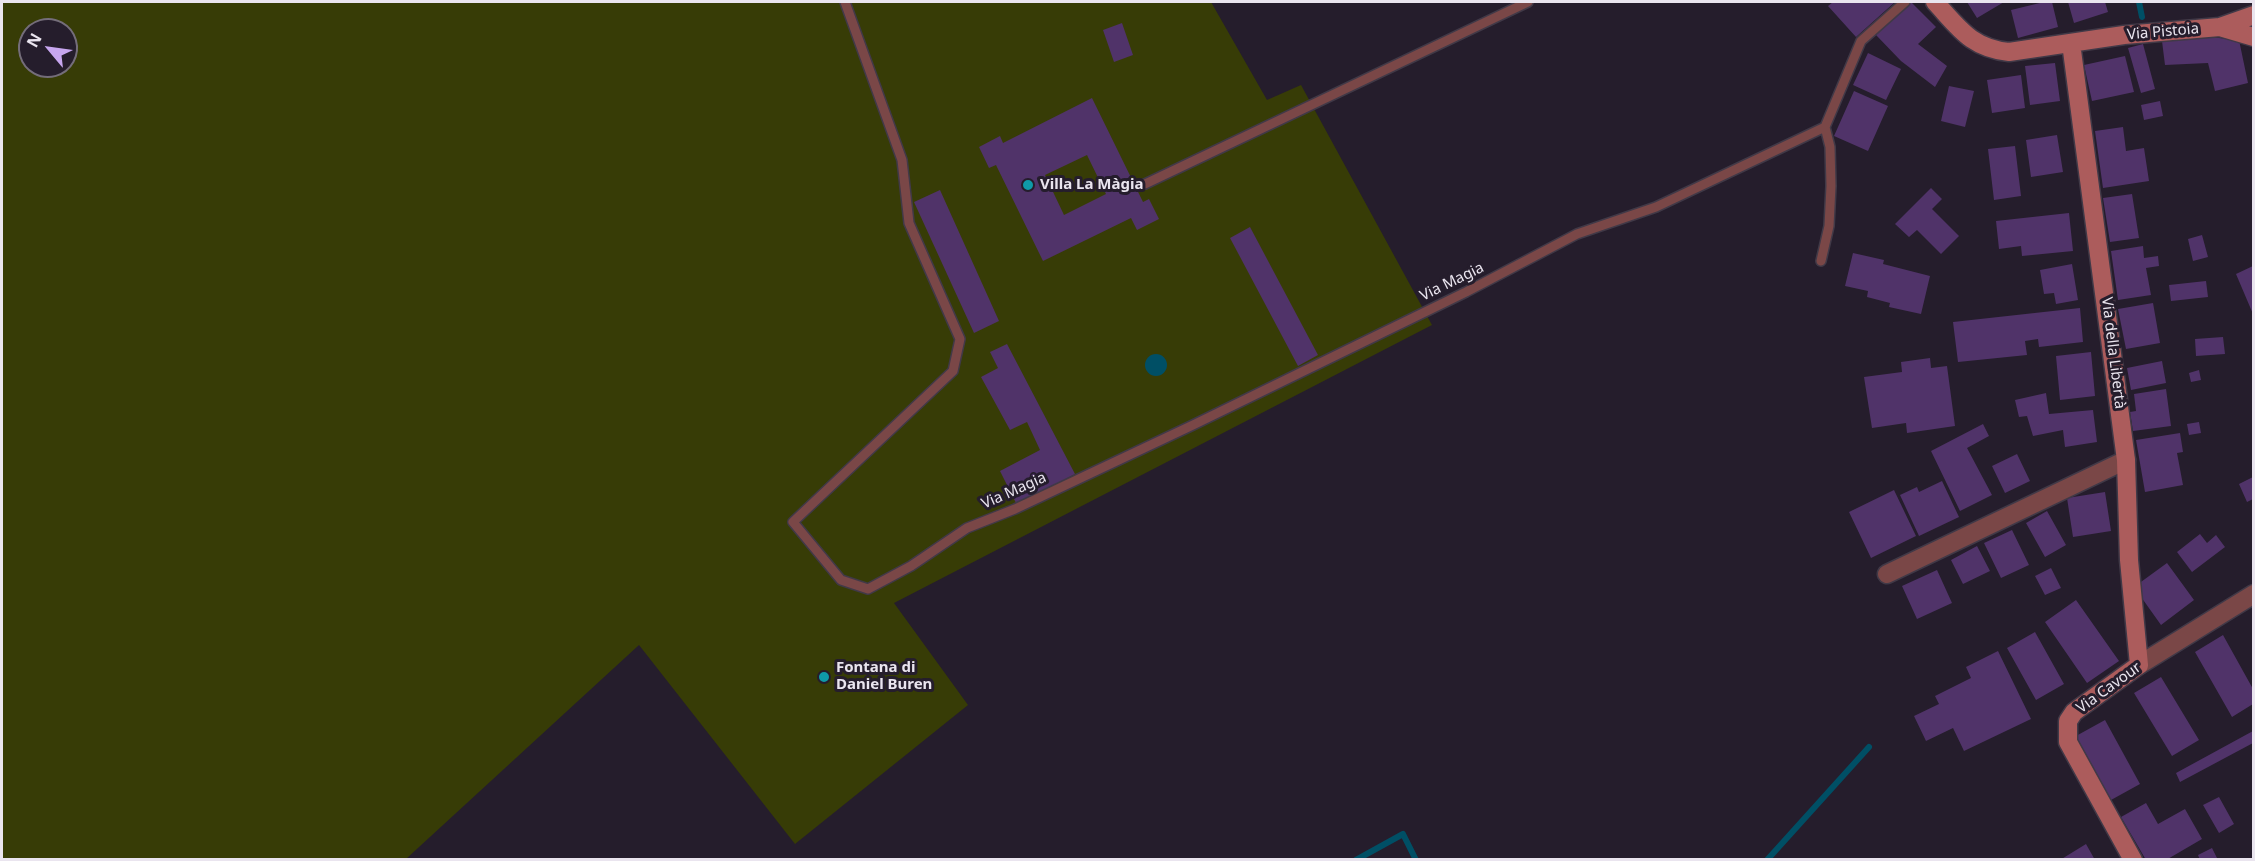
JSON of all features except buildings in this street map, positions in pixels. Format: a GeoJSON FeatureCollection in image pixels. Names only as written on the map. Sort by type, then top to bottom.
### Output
{"type":"FeatureCollection","features":[{"type":"Feature","properties":{"kind":"street","name":"Via Pistoia"},"geometry":{"type":"LineString","coordinates":[[1935,2],[1975,44],[1991,50],[2009,52],[2220,27],[2253,15]]}},
{"type":"Feature","properties":{"kind":"street"},"geometry":{"type":"LineString","coordinates":[[2220,27],[2253,37]]}},
{"type":"Feature","properties":{"kind":"street","name":"Via della Libertà"},"geometry":{"type":"LineString","coordinates":[[2071,43],[2126,460],[2129,560],[2139,665]]}},
{"type":"Feature","properties":{"kind":"street"},"geometry":{"type":"LineString","coordinates":[[1887,574],[2126,460]]}},
{"type":"Feature","properties":{"kind":"street","name":"Via Cavour"},"geometry":{"type":"LineString","coordinates":[[2133,860],[2068,741],[2067,731],[2074,711],[2139,665],[2253,594]]}},
{"type":"Feature","properties":{"kind":"lane","name":"Via Magia"},"geometry":{"type":"LineString","coordinates":[[845,2],[902,160],[909,223],[960,339],[953,371],[793,522],[841,580],[868,589],[911,566],[968,528],[1015,509],[1193,425],[1466,292],[1577,234],[1656,207],[1825,127]]}},
{"type":"Feature","properties":{"kind":"lane"},"geometry":{"type":"LineString","coordinates":[[1146,184],[1528,2]]}},
{"type":"Feature","properties":{"kind":"lane"},"geometry":{"type":"LineString","coordinates":[[1821,261],[1828,226],[1831,186],[1830,147],[1825,127],[1862,41],[1905,2]]}},
{"type":"Feature","properties":{"kind":"green space"},"geometry":{"type":"Polygon","coordinates":[[[2,2],[1211,2],[1267,100],[1301,85],[1432,325],[894,603],[968,705],[795,844],[639,645],[406,859],[2,860],[2,2]]]}},
{"type":"Feature","properties":{"kind":"water"},"geometry":{"type":"Polygon","coordinates":[[[1156,354],[1164,357],[1167,365],[1164,373],[1156,376],[1148,373],[1145,365],[1148,357],[1156,354]]]}},
{"type":"Feature","properties":{"kind":"waterway"},"geometry":{"type":"LineString","coordinates":[[2139,2],[2142,17]]}},
{"type":"Feature","properties":{"kind":"waterway"},"geometry":{"type":"LineString","coordinates":[[1767,860],[1869,747]]}},
{"type":"Feature","properties":{"kind":"waterway"},"geometry":{"type":"LineString","coordinates":[[1356,860],[1403,834],[1416,860]]}},
{"type":"Feature","properties":{"kind":"place","name":"Villa La Màgia"},"geometry":{"type":"Point","coordinates":[1028,185]}},
{"type":"Feature","properties":{"kind":"place","name":"Fontana di Daniel Buren"},"geometry":{"type":"Point","coordinates":[824,677]}}]}
